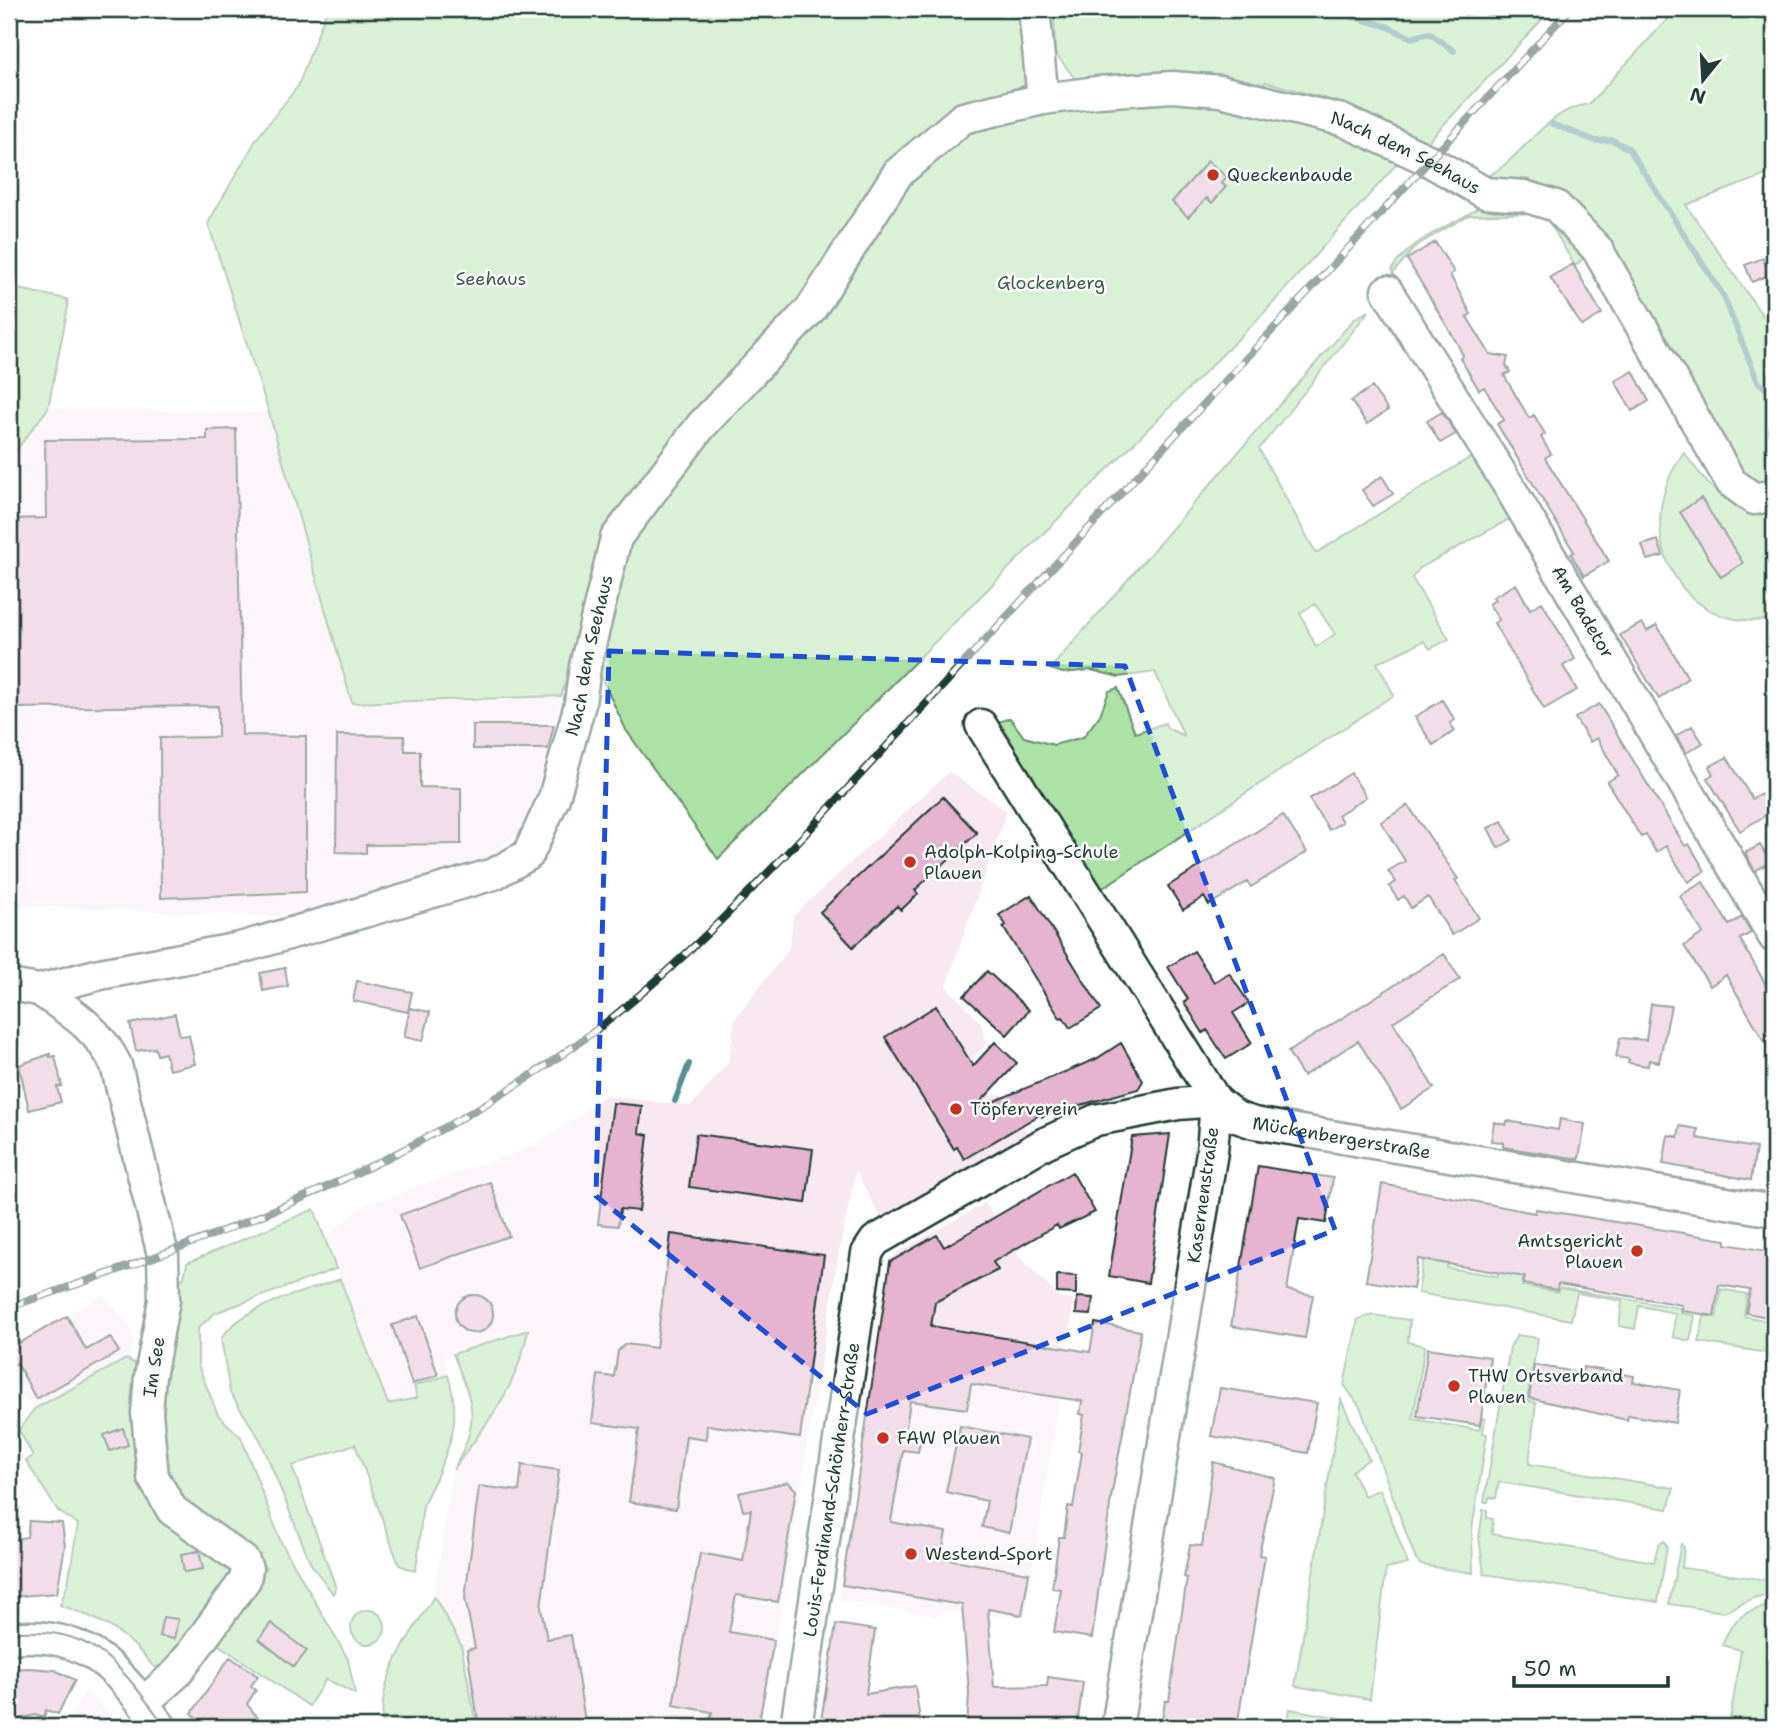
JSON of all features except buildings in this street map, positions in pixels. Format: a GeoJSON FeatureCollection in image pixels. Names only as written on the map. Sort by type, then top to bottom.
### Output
{"type":"FeatureCollection","features":[{"type":"Feature","properties":{"kind":"street"},"geometry":{"type":"LineString","coordinates":[[1034,9],[1043,99]]}},
{"type":"Feature","properties":{"kind":"street","name":"Nach dem Seehaus"},"geometry":{"type":"LineString","coordinates":[[9,985],[40,990],[100,975],[240,948],[494,874],[528,855],[554,797],[569,744],[616,538],[701,426],[811,309],[898,173],[963,118],[1043,99],[1173,87],[1220,91],[1342,120],[1415,153],[1485,193],[1524,196],[1556,206],[1597,250],[1731,482],[1754,499],[1774,495]]}},
{"type":"Feature","properties":{"kind":"street","name":"Am Badetor"},"geometry":{"type":"LineString","coordinates":[[1387,291],[1510,488],[1774,937]]}},
{"type":"Feature","properties":{"kind":"street","name":"Kasernenstraße"},"geometry":{"type":"LineString","coordinates":[[981,725],[1216,1101],[1212,1152],[1117,1727]]}},
{"type":"Feature","properties":{"kind":"street","name":"Im See"},"geometry":{"type":"LineString","coordinates":[[40,990],[84,1021],[106,1042],[163,1255],[164,1300],[150,1377],[147,1413],[153,1477],[172,1510],[244,1561],[247,1569],[245,1580],[177,1673],[143,1703]]}},
{"type":"Feature","properties":{"kind":"street","name":"Mückenbergerstraße"},"geometry":{"type":"LineString","coordinates":[[1216,1101],[1236,1117],[1254,1123],[1774,1211]]}},
{"type":"Feature","properties":{"kind":"street","name":"Louis-Ferdinand-Schönherr-Straße"},"geometry":{"type":"LineString","coordinates":[[796,1727],[867,1253],[874,1241],[1045,1143],[1096,1120],[1178,1104],[1216,1101]]}},
{"type":"Feature","properties":{"kind":"street"},"geometry":{"type":"LineString","coordinates":[[9,1638],[34,1636],[80,1646],[117,1672],[161,1727]]}},
{"type":"Feature","properties":{"kind":"highlighted area"},"geometry":{"type":"Polygon","coordinates":[[[609,651],[1125,666],[1335,1230],[867,1414],[596,1196],[609,651]]]}},
{"type":"Feature","properties":{"kind":"shaded area"},"geometry":{"type":"Polygon","coordinates":[[[48,408],[269,413],[352,703],[561,696],[529,822],[485,863],[317,918],[9,905],[9,460],[48,408]]]}},
{"type":"Feature","properties":{"kind":"shaded area"},"geometry":{"type":"Polygon","coordinates":[[[949,772],[1007,811],[946,986],[981,1023],[987,1043],[964,1067],[985,1095],[1003,1095],[1029,1135],[881,1219],[856,1171],[840,1246],[761,1727],[477,1727],[461,1645],[434,1596],[453,1470],[506,1398],[528,1331],[444,1357],[448,1375],[414,1386],[418,1398],[388,1405],[325,1238],[363,1206],[540,1144],[605,1096],[691,1106],[728,1063],[735,1019],[789,949],[793,916],[949,772]]]}},
{"type":"Feature","properties":{"kind":"shaded area"},"geometry":{"type":"Polygon","coordinates":[[[985,1203],[1020,1257],[1059,1297],[1074,1300],[1025,1618],[939,1611],[937,1616],[839,1600],[890,1262],[895,1254],[985,1203]]]}},
{"type":"Feature","properties":{"kind":"shaded area"},"geometry":{"type":"Polygon","coordinates":[[[103,1295],[130,1326],[135,1341],[126,1359],[34,1409],[18,1389],[9,1391],[9,1347],[103,1295]]]}},
{"type":"Feature","properties":{"kind":"shaded area"},"geometry":{"type":"Polygon","coordinates":[[[85,1690],[109,1714],[119,1727],[66,1727],[85,1690]]]}},
{"type":"Feature","properties":{"kind":"green space","name":"Seehaus"},"geometry":{"type":"Polygon","coordinates":[[[327,9],[1022,9],[1025,85],[960,106],[805,298],[617,518],[561,696],[352,703],[269,413],[208,223],[257,138],[298,86],[327,9]]]}},
{"type":"Feature","properties":{"kind":"green space"},"geometry":{"type":"Polygon","coordinates":[[[1054,9],[1552,9],[1422,148],[1388,124],[1368,114],[1328,99],[1266,82],[1261,90],[1081,86],[1055,53],[1054,9]]]}},
{"type":"Feature","properties":{"kind":"green space"},"geometry":{"type":"Polygon","coordinates":[[[1677,9],[1774,9],[1774,172],[1686,205],[1774,332],[1774,490],[1747,486],[1587,231],[1473,182],[1504,166],[1556,117],[1589,104],[1677,9]]]}},
{"type":"Feature","properties":{"kind":"green space","name":"Glockenberg"},"geometry":{"type":"Polygon","coordinates":[[[1180,90],[1371,138],[1403,157],[1264,313],[718,859],[626,730],[593,660],[623,542],[700,436],[831,294],[927,160],[969,122],[1180,90]]]}},
{"type":"Feature","properties":{"kind":"green space"},"geometry":{"type":"Polygon","coordinates":[[[1490,199],[1526,202],[1548,208],[1576,230],[1588,254],[1575,266],[1544,213],[1469,215],[1416,246],[1393,273],[1399,283],[1394,281],[1392,269],[1413,246],[1490,199]]]}},
{"type":"Feature","properties":{"kind":"green space"},"geometry":{"type":"Polygon","coordinates":[[[9,287],[67,299],[68,307],[48,408],[9,460],[9,287]]]}},
{"type":"Feature","properties":{"kind":"green space"},"geometry":{"type":"Polygon","coordinates":[[[1369,311],[1259,449],[1316,553],[1476,454],[1513,517],[1420,568],[1412,578],[1449,639],[1430,649],[1424,641],[1377,663],[1394,695],[1101,889],[999,722],[1010,718],[1024,737],[1054,745],[1083,737],[1100,715],[1109,691],[1118,688],[1135,733],[1165,723],[1167,728],[1184,736],[1155,672],[1119,677],[1091,670],[1063,673],[1050,669],[1355,318],[1369,311]],[[1315,604],[1300,613],[1316,647],[1335,634],[1315,604]]]}},
{"type":"Feature","properties":{"kind":"green space"},"geometry":{"type":"Polygon","coordinates":[[[1684,453],[1712,487],[1732,503],[1758,509],[1774,507],[1774,619],[1740,620],[1711,611],[1688,594],[1672,570],[1662,543],[1661,513],[1668,482],[1684,453]]]}},
{"type":"Feature","properties":{"kind":"green space"},"geometry":{"type":"Polygon","coordinates":[[[314,1209],[336,1269],[215,1313],[198,1328],[198,1365],[218,1415],[241,1437],[281,1542],[348,1659],[355,1694],[326,1679],[309,1706],[210,1639],[266,1568],[214,1531],[183,1502],[162,1467],[156,1446],[174,1287],[184,1277],[187,1263],[314,1209]]]}},
{"type":"Feature","properties":{"kind":"green space"},"geometry":{"type":"Polygon","coordinates":[[[1426,1240],[1449,1244],[1447,1268],[1498,1276],[1501,1253],[1526,1257],[1522,1286],[1557,1292],[1560,1288],[1680,1308],[1681,1313],[1695,1316],[1690,1341],[1673,1337],[1675,1313],[1639,1306],[1635,1329],[1619,1326],[1622,1301],[1577,1293],[1571,1320],[1418,1293],[1426,1240]]]}},
{"type":"Feature","properties":{"kind":"green space"},"geometry":{"type":"Polygon","coordinates":[[[340,1279],[388,1404],[417,1398],[414,1386],[448,1375],[454,1416],[447,1451],[423,1507],[415,1571],[399,1565],[355,1444],[292,1466],[336,1588],[333,1594],[311,1564],[261,1441],[230,1393],[221,1339],[243,1317],[258,1309],[340,1279]]]}},
{"type":"Feature","properties":{"kind":"green space"},"geometry":{"type":"Polygon","coordinates":[[[1721,1289],[1747,1294],[1744,1316],[1774,1322],[1774,1354],[1699,1342],[1704,1316],[1716,1317],[1721,1289]]]}},
{"type":"Feature","properties":{"kind":"green space"},"geometry":{"type":"Polygon","coordinates":[[[1373,1315],[1410,1320],[1408,1342],[1425,1346],[1413,1419],[1479,1430],[1482,1418],[1485,1419],[1483,1433],[1487,1434],[1472,1530],[1473,1573],[1421,1565],[1416,1560],[1360,1407],[1344,1385],[1358,1319],[1373,1315]]]}},
{"type":"Feature","properties":{"kind":"green space"},"geometry":{"type":"Polygon","coordinates":[[[528,1330],[523,1352],[508,1388],[453,1470],[468,1438],[471,1412],[466,1387],[453,1354],[528,1330]]]}},
{"type":"Feature","properties":{"kind":"green space"},"geometry":{"type":"Polygon","coordinates":[[[1517,1335],[1538,1338],[1527,1400],[1536,1403],[1529,1464],[1674,1488],[1668,1509],[1499,1482],[1496,1498],[1489,1497],[1488,1502],[1484,1502],[1510,1347],[1517,1335]]]}},
{"type":"Feature","properties":{"kind":"green space"},"geometry":{"type":"Polygon","coordinates":[[[126,1359],[149,1370],[146,1455],[237,1574],[168,1664],[154,1667],[133,1644],[112,1628],[60,1605],[68,1583],[78,1524],[58,1511],[26,1461],[33,1456],[19,1430],[34,1409],[126,1359]]]}},
{"type":"Feature","properties":{"kind":"green space"},"geometry":{"type":"Polygon","coordinates":[[[1341,1400],[1369,1459],[1352,1471],[1364,1496],[1380,1489],[1408,1564],[1386,1569],[1370,1699],[1295,1686],[1341,1400]]]}},
{"type":"Feature","properties":{"kind":"green space"},"geometry":{"type":"Polygon","coordinates":[[[1483,1510],[1487,1510],[1487,1518],[1493,1519],[1492,1534],[1654,1562],[1658,1545],[1664,1541],[1667,1547],[1658,1602],[1484,1574],[1479,1538],[1483,1510]]]}},
{"type":"Feature","properties":{"kind":"green space"},"geometry":{"type":"Polygon","coordinates":[[[1681,1544],[1684,1547],[1682,1568],[1774,1581],[1774,1595],[1756,1597],[1724,1612],[1669,1604],[1681,1544]]]}},
{"type":"Feature","properties":{"kind":"green space"},"geometry":{"type":"Polygon","coordinates":[[[434,1596],[461,1645],[477,1727],[383,1727],[382,1708],[390,1674],[405,1643],[434,1596]]]}},
{"type":"Feature","properties":{"kind":"green space"},"geometry":{"type":"Polygon","coordinates":[[[1774,1605],[1774,1727],[1729,1727],[1741,1650],[1722,1645],[1741,1616],[1755,1609],[1774,1605]]]}},
{"type":"Feature","properties":{"kind":"green space"},"geometry":{"type":"Polygon","coordinates":[[[368,1610],[380,1615],[385,1627],[380,1639],[368,1644],[356,1639],[351,1627],[356,1615],[368,1610]]]}},
{"type":"Feature","properties":{"kind":"green space"},"geometry":{"type":"Polygon","coordinates":[[[1290,1709],[1368,1723],[1367,1727],[1287,1727],[1290,1709]]]}},
{"type":"Feature","properties":{"kind":"waterway"},"geometry":{"type":"LineString","coordinates":[[1324,9],[1386,26],[1412,38],[1429,33],[1454,51]]}},
{"type":"Feature","properties":{"kind":"waterway"},"geometry":{"type":"LineString","coordinates":[[1552,124],[1596,141],[1612,140],[1629,149],[1723,295],[1758,382],[1774,395]]}},
{"type":"Feature","properties":{"kind":"waterway"},"geometry":{"type":"LineString","coordinates":[[675,1101],[689,1064]]}},
{"type":"Feature","properties":{"kind":"tram line"},"geometry":{"type":"LineString","coordinates":[[9,1633],[39,1632],[63,1635],[84,1642],[102,1653],[118,1668],[166,1727]]}},
{"type":"Feature","properties":{"kind":"railway"},"geometry":{"type":"LineString","coordinates":[[9,1307],[164,1254],[240,1224],[316,1192],[390,1156],[463,1117],[533,1074],[600,1027],[656,981],[709,932],[811,828],[1570,9]]}},
{"type":"Feature","properties":{"kind":"place","name":"Queckenbaude"},"geometry":{"type":"Point","coordinates":[1213,175]}},
{"type":"Feature","properties":{"kind":"place","name":"Adolph-Kolping-Schule Plauen"},"geometry":{"type":"Point","coordinates":[910,862]}},
{"type":"Feature","properties":{"kind":"place","name":"Töpferverein"},"geometry":{"type":"Point","coordinates":[956,1109]}},
{"type":"Feature","properties":{"kind":"place","name":"Amtsgericht Plauen"},"geometry":{"type":"Point","coordinates":[1637,1251]}},
{"type":"Feature","properties":{"kind":"place","name":"THW Ortsverband Plauen"},"geometry":{"type":"Point","coordinates":[1454,1386]}},
{"type":"Feature","properties":{"kind":"place","name":"FAW Plauen"},"geometry":{"type":"Point","coordinates":[883,1438]}},
{"type":"Feature","properties":{"kind":"place","name":"Westend-Sport"},"geometry":{"type":"Point","coordinates":[911,1554]}}]}
